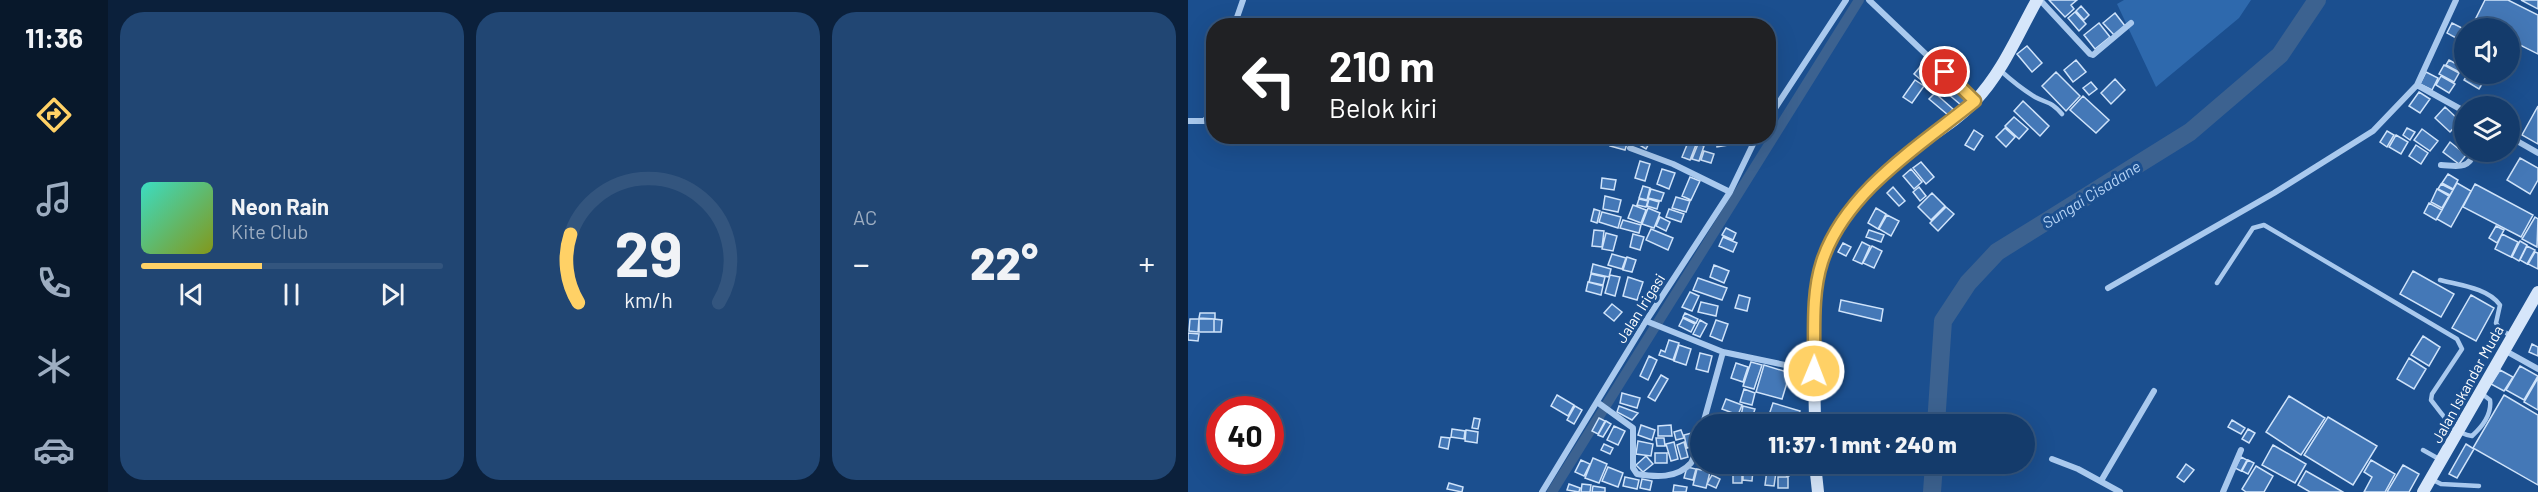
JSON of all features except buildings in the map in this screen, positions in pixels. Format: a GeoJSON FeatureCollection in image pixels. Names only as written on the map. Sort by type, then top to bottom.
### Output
{"type":"FeatureCollection","features":[{"type":"Feature","properties":{"kind":"street"},"geometry":{"type":"LineString","coordinates":[[1237,18],[1243,0]]}},
{"type":"Feature","properties":{"kind":"street"},"geometry":{"type":"LineString","coordinates":[[1776,107],[1846,0]]}},
{"type":"Feature","properties":{"kind":"street"},"geometry":{"type":"LineString","coordinates":[[1869,0],[1975,101]]}},
{"type":"Feature","properties":{"kind":"street"},"geometry":{"type":"LineString","coordinates":[[1815,414],[1817,285],[1822,261],[1838,229],[1877,180],[1907,153],[1975,101],[1999,69],[2038,0],[2093,55],[2131,23]]}},
{"type":"Feature","properties":{"kind":"street"},"geometry":{"type":"LineString","coordinates":[[2108,288],[2349,148],[2391,115],[2417,85],[2456,0]]}},
{"type":"Feature","properties":{"kind":"street"},"geometry":{"type":"LineString","coordinates":[[2417,85],[2454,105]]}},
{"type":"Feature","properties":{"kind":"street"},"geometry":{"type":"LineString","coordinates":[[1188,121],[1206,119]]}},
{"type":"Feature","properties":{"kind":"street"},"geometry":{"type":"LineString","coordinates":[[2520,143],[2538,153]]}},
{"type":"Feature","properties":{"kind":"street","name":"Jalan Irigasi"},"geometry":{"type":"LineString","coordinates":[[1542,492],[1730,192],[1753,144]]}},
{"type":"Feature","properties":{"kind":"street"},"geometry":{"type":"LineString","coordinates":[[1630,148],[1673,164],[1730,192]]}},
{"type":"Feature","properties":{"kind":"street"},"geometry":{"type":"LineString","coordinates":[[2441,165],[2462,166],[2471,162]]}},
{"type":"Feature","properties":{"kind":"street","name":"Jalan Iskandar Muda"},"geometry":{"type":"LineString","coordinates":[[2423,492],[2538,292]]}},
{"type":"Feature","properties":{"kind":"street"},"geometry":{"type":"LineString","coordinates":[[1647,322],[1723,352],[1814,371]]}},
{"type":"Feature","properties":{"kind":"street"},"geometry":{"type":"LineString","coordinates":[[2504,350],[2538,369]]}},
{"type":"Feature","properties":{"kind":"street"},"geometry":{"type":"LineString","coordinates":[[1706,414],[1723,352]]}},
{"type":"Feature","properties":{"kind":"street"},"geometry":{"type":"LineString","coordinates":[[2101,481],[2154,391]]}},
{"type":"Feature","properties":{"kind":"street"},"geometry":{"type":"LineString","coordinates":[[1598,403],[1633,428],[1633,468],[1636,474],[1655,477],[1669,476],[1690,464]]}},
{"type":"Feature","properties":{"kind":"street"},"geometry":{"type":"LineString","coordinates":[[2223,492],[2241,450]]}},
{"type":"Feature","properties":{"kind":"street"},"geometry":{"type":"LineString","coordinates":[[2052,459],[2120,492]]}},
{"type":"Feature","properties":{"kind":"street"},"geometry":{"type":"LineString","coordinates":[[1816,474],[1818,492]]}},
{"type":"Feature","properties":{"kind":"lane"},"geometry":{"type":"LineString","coordinates":[[1999,69],[2017,85],[2043,101],[2049,101],[2062,114]]}},
{"type":"Feature","properties":{"kind":"lane"},"geometry":{"type":"LineString","coordinates":[[2217,283],[2253,228],[2264,225],[2457,339],[2462,349],[2432,394],[2431,400],[2448,421],[2459,430],[2472,436],[2490,411],[2490,400],[2480,392]]}},
{"type":"Feature","properties":{"kind":"lane"},"geometry":{"type":"LineString","coordinates":[[2440,280],[2476,289],[2496,299],[2500,305],[2496,323],[2500,329],[2511,336]]}},
{"type":"Feature","properties":{"kind":"lane"},"geometry":{"type":"LineString","coordinates":[[2423,450],[2441,460]]}},
{"type":"Feature","properties":{"kind":"lane"},"geometry":{"type":"LineString","coordinates":[[2430,479],[2441,484],[2479,486]]}},
{"type":"Feature","properties":{"kind":"shaded area"},"geometry":{"type":"Polygon","coordinates":[[[2124,0],[2251,0],[2239,18],[2156,87],[2117,4],[2124,0]]]}},
{"type":"Feature","properties":{"kind":"waterway"},"geometry":{"type":"LineString","coordinates":[[1776,133],[1859,0]]}},
{"type":"Feature","properties":{"kind":"waterway","name":"Sungai Cisadane"},"geometry":{"type":"LineString","coordinates":[[1937,414],[1943,321],[1968,283],[1997,252],[2190,132],[2280,55],[2317,0]]}},
{"type":"Feature","properties":{"kind":"waterway"},"geometry":{"type":"LineString","coordinates":[[1552,492],[1769,144]]}},
{"type":"Feature","properties":{"kind":"waterway","name":"Sungai Cisadane"},"geometry":{"type":"LineString","coordinates":[[1932,492],[1933,474]]}},
{"type":"Feature","properties":{"kind":"route"},"geometry":{"type":"LineString","coordinates":[[1814,371],[1817,285],[1822,261],[1838,229],[1877,180],[1907,153],[1975,101],[1945,72]]}}]}
